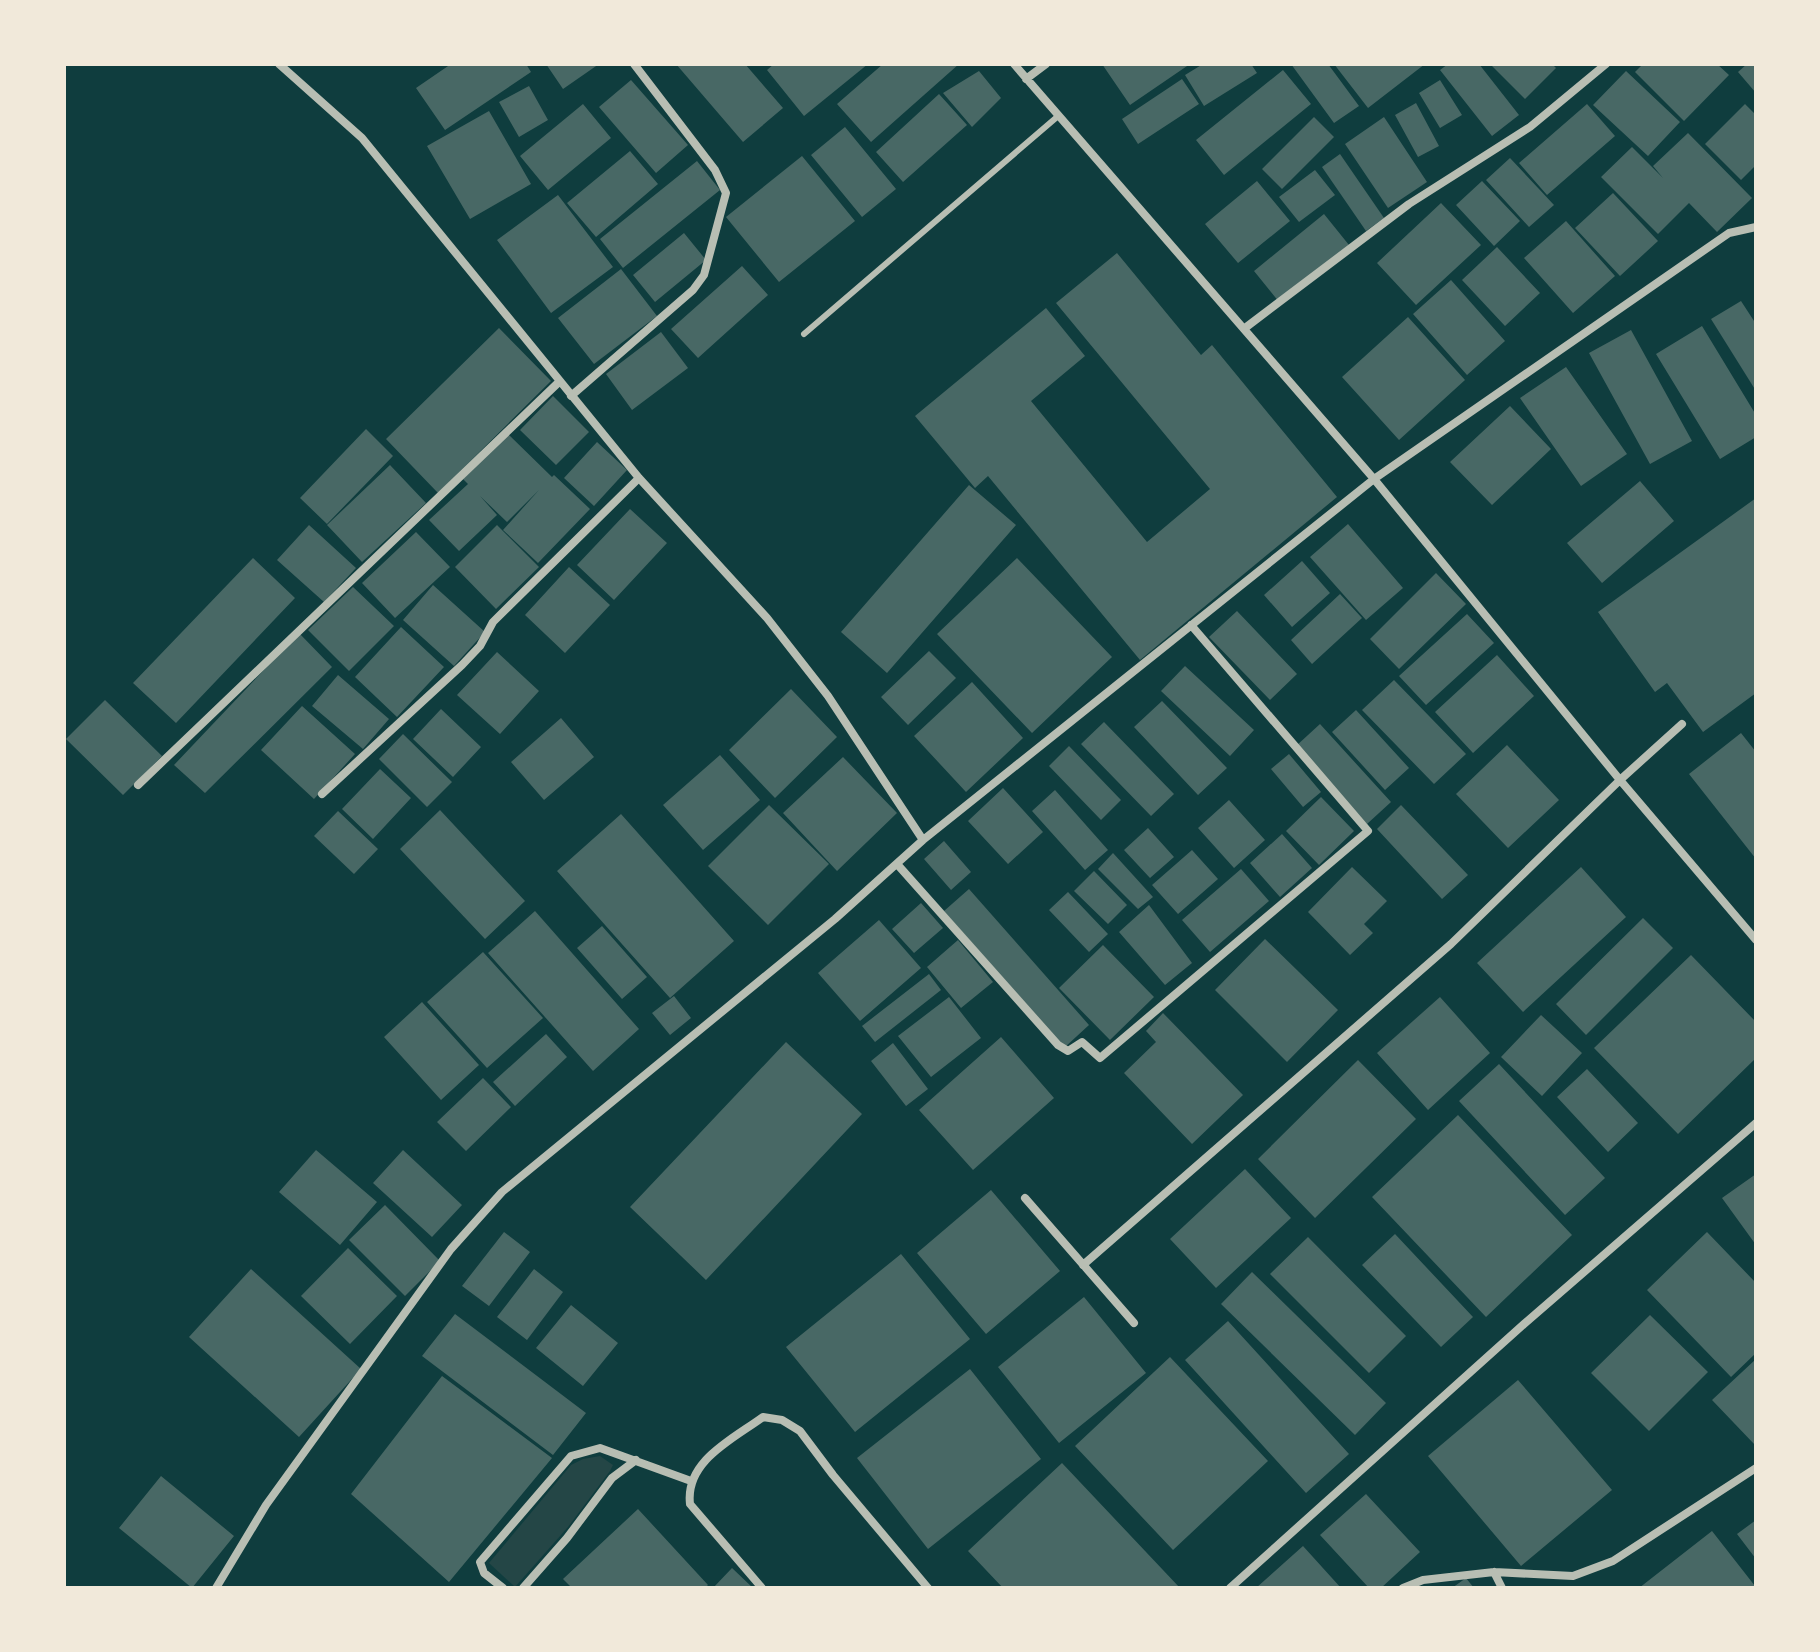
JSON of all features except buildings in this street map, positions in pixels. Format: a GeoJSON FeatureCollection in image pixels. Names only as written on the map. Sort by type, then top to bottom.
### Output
{"type":"FeatureCollection","features":[{"type":"Feature","properties":{"kind":"street"},"geometry":{"type":"LineString","coordinates":[[279,64],[362,138],[639,478],[767,618],[828,696],[923,840]]}},
{"type":"Feature","properties":{"kind":"street"},"geometry":{"type":"LineString","coordinates":[[571,396],[693,290],[704,275],[726,193],[715,170],[634,64]]}},
{"type":"Feature","properties":{"kind":"street"},"geometry":{"type":"LineString","coordinates":[[1014,64],[1374,479],[1620,780],[1755,937]]}},
{"type":"Feature","properties":{"kind":"street"},"geometry":{"type":"LineString","coordinates":[[1026,79],[1046,64]]}},
{"type":"Feature","properties":{"kind":"street"},"geometry":{"type":"LineString","coordinates":[[1245,328],[1409,204],[1530,127],[1606,64]]}},
{"type":"Feature","properties":{"kind":"street"},"geometry":{"type":"LineString","coordinates":[[216,1588],[266,1505],[451,1249],[481,1213],[514,1182],[835,919],[923,840],[1374,479],[1729,233],[1756,227]]}},
{"type":"Feature","properties":{"kind":"street"},"geometry":{"type":"LineString","coordinates":[[138,785],[560,381]]}},
{"type":"Feature","properties":{"kind":"street"},"geometry":{"type":"LineString","coordinates":[[322,794],[462,665],[480,646],[493,622],[639,478]]}},
{"type":"Feature","properties":{"kind":"street"},"geometry":{"type":"LineString","coordinates":[[897,864],[1058,1045],[1068,1051],[1082,1042],[1100,1058],[1368,831],[1191,625]]}},
{"type":"Feature","properties":{"kind":"street"},"geometry":{"type":"LineString","coordinates":[[1083,1265],[1451,944],[1682,724]]}},
{"type":"Feature","properties":{"kind":"street"},"geometry":{"type":"LineString","coordinates":[[1230,1588],[1524,1324],[1756,1123]]}},
{"type":"Feature","properties":{"kind":"street"},"geometry":{"type":"LineString","coordinates":[[1025,1198],[1134,1323]]}},
{"type":"Feature","properties":{"kind":"street"},"geometry":{"type":"LineString","coordinates":[[762,1588],[690,1504],[688,1491],[705,1460],[763,1417],[782,1420],[800,1431],[928,1588]]}},
{"type":"Feature","properties":{"kind":"street"},"geometry":{"type":"LineString","coordinates":[[503,1588],[484,1573],[480,1562],[571,1456],[600,1448],[691,1481]]}},
{"type":"Feature","properties":{"kind":"street"},"geometry":{"type":"LineString","coordinates":[[523,1588],[567,1538],[612,1478],[636,1460]]}},
{"type":"Feature","properties":{"kind":"street"},"geometry":{"type":"LineString","coordinates":[[1403,1588],[1423,1580],[1494,1572],[1573,1576],[1613,1561],[1756,1468]]}},
{"type":"Feature","properties":{"kind":"street"},"geometry":{"type":"LineString","coordinates":[[1494,1572],[1502,1588]]}},
{"type":"Feature","properties":{"kind":"lane"},"geometry":{"type":"LineString","coordinates":[[804,334],[1057,117]]}},
{"type":"Feature","properties":{"kind":"shaded area"},"geometry":{"type":"Polygon","coordinates":[[[600,1456],[613,1465],[610,1471],[568,1527],[515,1587],[489,1563],[571,1465],[600,1456]]]}}]}
